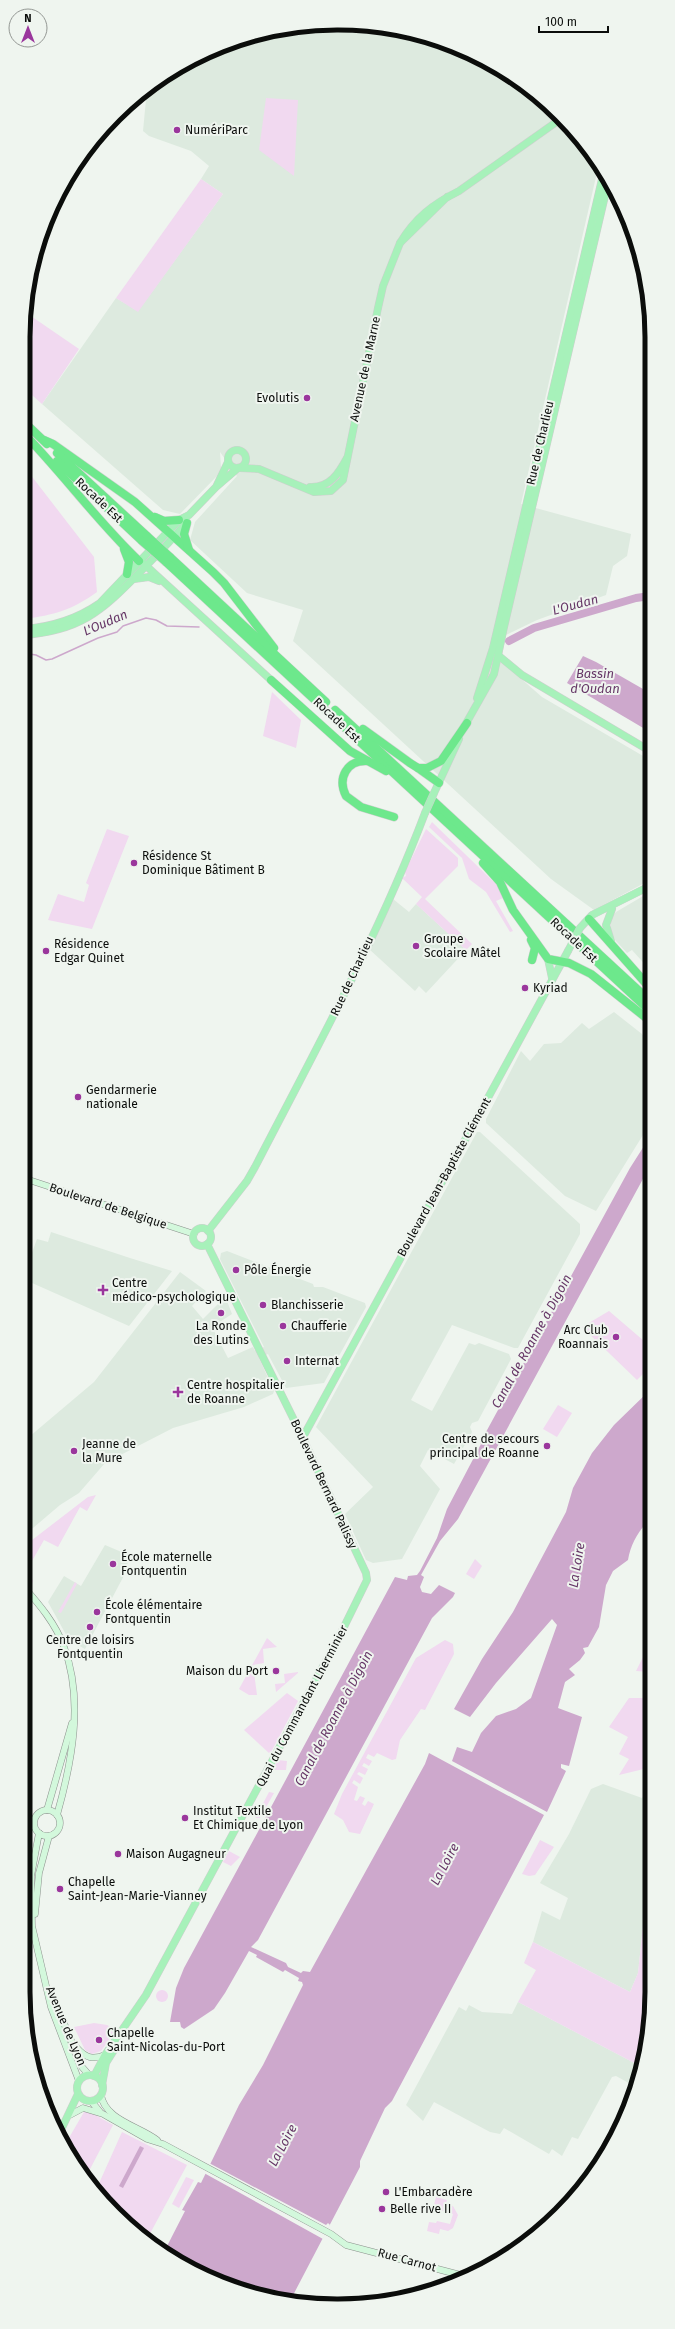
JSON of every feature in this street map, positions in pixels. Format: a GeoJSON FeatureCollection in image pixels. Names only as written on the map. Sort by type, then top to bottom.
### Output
{"type":"FeatureCollection","features":[{"type":"Feature","properties":{"kind":"highway","name":"Rocade Est"},"geometry":{"type":"LineString","coordinates":[[30,427],[168,560],[270,650],[409,788],[645,1006]]}},
{"type":"Feature","properties":{"kind":"highway","name":"Rocade Est"},"geometry":{"type":"LineString","coordinates":[[30,435],[145,538]]}},
{"type":"Feature","properties":{"kind":"highway"},"geometry":{"type":"LineString","coordinates":[[30,440],[61,472],[118,540],[143,564]]}},
{"type":"Feature","properties":{"kind":"highway"},"geometry":{"type":"LineString","coordinates":[[44,440],[54,444],[153,516],[170,534],[224,583],[270,650]]}},
{"type":"Feature","properties":{"kind":"highway"},"geometry":{"type":"LineString","coordinates":[[153,516],[164,521],[185,520],[184,534],[189,551]]}},
{"type":"Feature","properties":{"kind":"highway"},"geometry":{"type":"LineString","coordinates":[[118,540],[128,558],[130,576]]}},
{"type":"Feature","properties":{"kind":"highway","name":"Rocade Est"},"geometry":{"type":"LineString","coordinates":[[282,662],[645,996]]}},
{"type":"Feature","properties":{"kind":"highway"},"geometry":{"type":"LineString","coordinates":[[271,680],[350,751],[378,766],[401,784],[409,788]]}},
{"type":"Feature","properties":{"kind":"highway"},"geometry":{"type":"LineString","coordinates":[[336,712],[342,713],[386,748],[439,783]]}},
{"type":"Feature","properties":{"kind":"highway"},"geometry":{"type":"LineString","coordinates":[[418,768],[431,768],[441,761],[467,722]]}},
{"type":"Feature","properties":{"kind":"highway"},"geometry":{"type":"LineString","coordinates":[[367,761],[357,762],[348,767],[343,776],[343,791],[356,805],[394,817]]}},
{"type":"Feature","properties":{"kind":"highway"},"geometry":{"type":"LineString","coordinates":[[469,843],[474,853],[500,882],[513,910],[548,959],[562,961],[591,974],[645,1017]]}},
{"type":"Feature","properties":{"kind":"highway"},"geometry":{"type":"LineString","coordinates":[[589,919],[645,982]]}},
{"type":"Feature","properties":{"kind":"highway"},"geometry":{"type":"LineString","coordinates":[[524,925],[535,948],[532,960]]}},
{"type":"Feature","properties":{"kind":"main road","name":"Avenue de la Marne"},"geometry":{"type":"LineString","coordinates":[[298,486],[314,492],[331,491],[343,480],[348,464],[380,301],[400,244],[407,232],[433,205],[458,191],[557,122]]}},
{"type":"Feature","properties":{"kind":"main road","name":"Rue de Charlieu"},"geometry":{"type":"LineString","coordinates":[[473,709],[493,648],[602,180]]}},
{"type":"Feature","properties":{"kind":"main road","name":"Rue de Charlieu"},"geometry":{"type":"LineString","coordinates":[[208,1231],[247,1181],[255,1167],[356,968],[473,709],[494,674],[607,189]]}},
{"type":"Feature","properties":{"kind":"main road"},"geometry":{"type":"LineString","coordinates":[[216,487],[228,462],[228,456],[233,451],[241,451],[268,472]]}},
{"type":"Feature","properties":{"kind":"main road"},"geometry":{"type":"LineString","coordinates":[[30,628],[58,624],[85,612],[100,603],[143,564],[216,487],[246,462],[245,455]]}},
{"type":"Feature","properties":{"kind":"main road"},"geometry":{"type":"LineString","coordinates":[[228,462],[231,467],[252,468],[268,472],[298,486],[314,488],[324,486],[334,479],[348,458]]}},
{"type":"Feature","properties":{"kind":"main road"},"geometry":{"type":"LineString","coordinates":[[143,564],[271,680]]}},
{"type":"Feature","properties":{"kind":"main road"},"geometry":{"type":"LineString","coordinates":[[130,576],[157,580],[184,602]]}},
{"type":"Feature","properties":{"kind":"main road"},"geometry":{"type":"LineString","coordinates":[[30,634],[55,631],[89,617],[115,598],[130,576]]}},
{"type":"Feature","properties":{"kind":"main road"},"geometry":{"type":"LineString","coordinates":[[499,656],[522,675],[645,748]]}},
{"type":"Feature","properties":{"kind":"main road"},"geometry":{"type":"LineString","coordinates":[[589,919],[596,912],[620,902],[645,889]]}},
{"type":"Feature","properties":{"kind":"main road"},"geometry":{"type":"LineString","coordinates":[[589,919],[594,919],[612,909],[620,902]]}},
{"type":"Feature","properties":{"kind":"main road"},"geometry":{"type":"LineString","coordinates":[[612,909],[607,920],[606,929],[608,936],[618,951]]}},
{"type":"Feature","properties":{"kind":"main road","name":"Boulevard Jean-Baptiste Clément"},"geometry":{"type":"LineString","coordinates":[[303,1437],[552,978],[580,928],[589,919]]}},
{"type":"Feature","properties":{"kind":"main road"},"geometry":{"type":"LineString","coordinates":[[548,959],[552,978]]}},
{"type":"Feature","properties":{"kind":"main road","name":"Boulevard de Belgique"},"geometry":{"type":"LineString","coordinates":[[30,1180],[194,1234]]}},
{"type":"Feature","properties":{"kind":"main road"},"geometry":{"type":"LineString","coordinates":[[200,1229],[208,1231],[211,1238],[207,1244],[198,1245],[194,1241],[194,1234],[200,1229]]}},
{"type":"Feature","properties":{"kind":"main road","name":"Boulevard Bernard Palissy"},"geometry":{"type":"LineString","coordinates":[[207,1244],[303,1437],[366,1573]]}},
{"type":"Feature","properties":{"kind":"main road","name":"Quai du Commandant Lherminier"},"geometry":{"type":"LineString","coordinates":[[92,2076],[150,1987],[362,1594],[367,1580],[366,1573]]}},
{"type":"Feature","properties":{"kind":"main road"},"geometry":{"type":"LineString","coordinates":[[30,1595],[51,1622],[64,1647],[72,1676],[74,1714],[72,1749],[57,1815],[59,1827],[55,1833],[49,1836],[38,1833],[34,1827],[34,1819],[39,1812],[47,1810],[57,1815]]}},
{"type":"Feature","properties":{"kind":"main road"},"geometry":{"type":"LineString","coordinates":[[47,1810],[74,1714]]}},
{"type":"Feature","properties":{"kind":"main road","name":"Avenue de Lyon"},"geometry":{"type":"LineString","coordinates":[[38,1833],[30,1892],[32,1926],[51,2007],[79,2081]]}},
{"type":"Feature","properties":{"kind":"main road","name":"Avenue de Lyon"},"geometry":{"type":"LineString","coordinates":[[38,1955],[34,1921],[36,1896],[43,1853],[49,1836]]}},
{"type":"Feature","properties":{"kind":"main road","name":"Avenue de Lyon"},"geometry":{"type":"LineString","coordinates":[[44,1976],[82,2067],[92,2076]]}},
{"type":"Feature","properties":{"kind":"main road","name":"Quai du Commandant Lherminier"},"geometry":{"type":"LineString","coordinates":[[102,2085],[106,2063],[126,2025]]}},
{"type":"Feature","properties":{"kind":"main road"},"geometry":{"type":"LineString","coordinates":[[73,2043],[87,2057],[95,2059],[105,2055]]}},
{"type":"Feature","properties":{"kind":"main road"},"geometry":{"type":"LineString","coordinates":[[62,2128],[78,2094],[77,2087],[79,2081],[92,2076],[102,2085],[101,2095],[104,2107],[118,2120]]}},
{"type":"Feature","properties":{"kind":"main road"},"geometry":{"type":"LineString","coordinates":[[78,2094],[103,2114]]}},
{"type":"Feature","properties":{"kind":"main road"},"geometry":{"type":"LineString","coordinates":[[70,2113],[88,2101],[101,2095]]}},
{"type":"Feature","properties":{"kind":"main road"},"geometry":{"type":"LineString","coordinates":[[70,2113],[83,2108],[118,2120]]}},
{"type":"Feature","properties":{"kind":"main road","name":"Rue Carnot"},"geometry":{"type":"LineString","coordinates":[[118,2120],[331,2234],[346,2244],[458,2274]]}},
{"type":"Feature","properties":{"kind":"shaded area"},"geometry":{"type":"Polygon","coordinates":[[[317,31],[358,31],[417,40],[455,53],[491,71],[525,94],[555,120],[569,135],[593,167],[597,173],[521,504],[631,534],[627,556],[613,566],[606,595],[537,620],[506,635],[501,661],[542,697],[645,757],[645,883],[594,910],[551,879],[293,641],[303,610],[247,593],[190,540],[195,522],[237,476],[220,452],[221,468],[217,476],[180,514],[163,510],[42,404],[116,298],[138,311],[223,194],[201,179],[209,166],[191,151],[149,136],[143,131],[146,97],[184,71],[220,53],[258,40],[278,36],[317,31]]]}},
{"type":"Feature","properties":{"kind":"shaded area"},"geometry":{"type":"Polygon","coordinates":[[[266,98],[298,100],[294,176],[259,150],[266,98]]]}},
{"type":"Feature","properties":{"kind":"shaded area"},"geometry":{"type":"Polygon","coordinates":[[[201,179],[223,194],[138,312],[116,298],[201,179]]]}},
{"type":"Feature","properties":{"kind":"shaded area"},"geometry":{"type":"Polygon","coordinates":[[[31,316],[79,349],[42,404],[30,393],[31,316]]]}},
{"type":"Feature","properties":{"kind":"shaded area"},"geometry":{"type":"Polygon","coordinates":[[[30,474],[94,557],[97,592],[71,607],[45,616],[30,618],[30,474]]]}},
{"type":"Feature","properties":{"kind":"shaded area"},"geometry":{"type":"Polygon","coordinates":[[[272,692],[301,720],[296,748],[263,736],[272,692]]]}},
{"type":"Feature","properties":{"kind":"shaded area"},"geometry":{"type":"Polygon","coordinates":[[[432,822],[498,886],[503,898],[496,901],[513,931],[510,932],[486,892],[469,879],[462,858],[429,827],[432,822]]]}},
{"type":"Feature","properties":{"kind":"shaded area"},"geometry":{"type":"Polygon","coordinates":[[[107,829],[129,836],[92,929],[48,920],[58,894],[84,902],[89,885],[86,883],[107,829]]]}},
{"type":"Feature","properties":{"kind":"shaded area"},"geometry":{"type":"Polygon","coordinates":[[[426,829],[458,858],[458,866],[425,899],[472,944],[466,950],[416,904],[422,897],[402,878],[406,876],[405,872],[426,829]]]}},
{"type":"Feature","properties":{"kind":"shaded area"},"geometry":{"type":"Polygon","coordinates":[[[645,895],[645,964],[632,950],[627,953],[615,940],[610,928],[612,917],[616,912],[645,895]]]}},
{"type":"Feature","properties":{"kind":"shaded area","name":"Groupe Scolaire Mâtel"},"geometry":{"type":"Polygon","coordinates":[[[393,899],[409,912],[416,904],[466,950],[426,993],[419,986],[415,991],[369,949],[393,899]]]}},
{"type":"Feature","properties":{"kind":"shaded area"},"geometry":{"type":"Polygon","coordinates":[[[614,1012],[642,1034],[645,1039],[645,1132],[596,1211],[565,1196],[486,1123],[486,1119],[521,1051],[530,1061],[544,1044],[561,1043],[582,1023],[589,1029],[614,1012]]]}},
{"type":"Feature","properties":{"kind":"shaded area"},"geometry":{"type":"Polygon","coordinates":[[[477,1132],[480,1132],[580,1224],[580,1234],[518,1348],[514,1348],[452,1325],[411,1400],[432,1411],[469,1343],[475,1345],[479,1343],[509,1354],[511,1359],[478,1421],[472,1423],[470,1427],[472,1432],[454,1464],[428,1450],[420,1466],[440,1489],[402,1559],[373,1563],[366,1560],[345,1514],[373,1487],[316,1427],[477,1132]]]}},
{"type":"Feature","properties":{"kind":"shaded area","name":"Centre médico-psychologique"},"geometry":{"type":"Polygon","coordinates":[[[51,1232],[172,1271],[129,1326],[30,1282],[30,1258],[37,1239],[48,1242],[51,1232]]]}},
{"type":"Feature","properties":{"kind":"shaded area","name":"Centre hospitalier de Roanne"},"geometry":{"type":"Polygon","coordinates":[[[227,1251],[313,1284],[314,1287],[323,1287],[365,1303],[366,1307],[324,1383],[286,1388],[268,1354],[259,1358],[274,1391],[273,1394],[244,1407],[173,1428],[105,1463],[79,1493],[60,1505],[30,1530],[30,1436],[94,1382],[180,1272],[206,1291],[192,1306],[203,1319],[224,1298],[227,1301],[232,1314],[212,1327],[228,1358],[253,1347],[255,1351],[264,1347],[220,1259],[221,1253],[227,1251]]]}},
{"type":"Feature","properties":{"kind":"shaded area","name":"Arc Club Roannais"},"geometry":{"type":"Polygon","coordinates":[[[609,1311],[645,1342],[645,1372],[637,1380],[582,1327],[609,1311]]]}},
{"type":"Feature","properties":{"kind":"shaded area"},"geometry":{"type":"Polygon","coordinates":[[[558,1405],[572,1413],[557,1437],[543,1429],[558,1405]]]}},
{"type":"Feature","properties":{"kind":"shaded area"},"geometry":{"type":"Polygon","coordinates":[[[96,1495],[87,1511],[80,1507],[58,1547],[44,1540],[30,1564],[30,1542],[88,1497],[96,1495]]]}},
{"type":"Feature","properties":{"kind":"shaded area"},"geometry":{"type":"Polygon","coordinates":[[[105,1545],[131,1556],[126,1567],[128,1568],[85,1649],[69,1640],[48,1602],[64,1576],[81,1586],[105,1545]]]}},
{"type":"Feature","properties":{"kind":"shaded area"},"geometry":{"type":"Polygon","coordinates":[[[475,1559],[482,1566],[474,1579],[466,1574],[475,1559]]]}},
{"type":"Feature","properties":{"kind":"shaded area"},"geometry":{"type":"Polygon","coordinates":[[[30,1578],[33,1580],[32,1584],[30,1582],[30,1578]]]}},
{"type":"Feature","properties":{"kind":"shaded area"},"geometry":{"type":"Polygon","coordinates":[[[75,1582],[77,1584],[61,1613],[58,1612],[75,1582]]]}},
{"type":"Feature","properties":{"kind":"shaded area"},"geometry":{"type":"Polygon","coordinates":[[[267,1638],[277,1647],[263,1649],[264,1663],[253,1665],[257,1695],[249,1695],[239,1689],[267,1638]]]}},
{"type":"Feature","properties":{"kind":"shaded area"},"geometry":{"type":"Polygon","coordinates":[[[445,1640],[453,1644],[454,1654],[425,1710],[421,1709],[400,1740],[396,1759],[392,1760],[377,1753],[374,1757],[368,1754],[366,1758],[372,1761],[369,1766],[364,1763],[362,1766],[368,1769],[365,1775],[359,1772],[357,1774],[363,1778],[360,1784],[354,1780],[352,1783],[358,1787],[354,1800],[357,1801],[360,1796],[365,1798],[362,1804],[365,1806],[368,1801],[374,1804],[360,1834],[349,1832],[343,1820],[334,1814],[342,1794],[416,1658],[445,1640]]]}},
{"type":"Feature","properties":{"kind":"shaded area"},"geometry":{"type":"Polygon","coordinates":[[[645,1653],[645,1672],[636,1671],[645,1653]]]}},
{"type":"Feature","properties":{"kind":"shaded area"},"geometry":{"type":"Polygon","coordinates":[[[298,1672],[276,1692],[275,1684],[285,1683],[284,1674],[298,1672]]]}},
{"type":"Feature","properties":{"kind":"shaded area"},"geometry":{"type":"Polygon","coordinates":[[[287,1693],[298,1701],[270,1754],[244,1730],[287,1693]]]}},
{"type":"Feature","properties":{"kind":"shaded area"},"geometry":{"type":"Polygon","coordinates":[[[629,1698],[645,1698],[645,1769],[619,1775],[629,1759],[619,1754],[628,1737],[609,1727],[629,1698]]]}},
{"type":"Feature","properties":{"kind":"shaded area"},"geometry":{"type":"Polygon","coordinates":[[[278,1760],[287,1761],[286,1770],[275,1770],[274,1767],[278,1760]]]}},
{"type":"Feature","properties":{"kind":"shaded area"},"geometry":{"type":"Polygon","coordinates":[[[603,1784],[642,1798],[645,1792],[645,1922],[643,1926],[638,1973],[630,1992],[533,1942],[542,1911],[560,1920],[568,1898],[540,1883],[569,1834],[591,1789],[603,1784]]]}},
{"type":"Feature","properties":{"kind":"shaded area"},"geometry":{"type":"Polygon","coordinates":[[[269,1792],[274,1793],[260,1818],[256,1818],[254,1813],[258,1813],[269,1792]]]}},
{"type":"Feature","properties":{"kind":"shaded area"},"geometry":{"type":"Polygon","coordinates":[[[540,1840],[554,1847],[535,1875],[529,1876],[522,1874],[540,1840]]]}},
{"type":"Feature","properties":{"kind":"shaded area"},"geometry":{"type":"Polygon","coordinates":[[[229,1851],[240,1857],[231,1866],[223,1862],[229,1851]]]}},
{"type":"Feature","properties":{"kind":"shaded area"},"geometry":{"type":"Polygon","coordinates":[[[645,1922],[645,1992],[642,2032],[636,2064],[518,2002],[536,1970],[524,1963],[533,1942],[630,1992],[638,1973],[643,1926],[645,1922]]]}},
{"type":"Feature","properties":{"kind":"shaded area"},"geometry":{"type":"Polygon","coordinates":[[[160,1990],[164,1990],[168,1996],[164,2002],[160,2002],[156,1998],[156,1994],[160,1990]]]}},
{"type":"Feature","properties":{"kind":"shaded area"},"geometry":{"type":"Polygon","coordinates":[[[518,2002],[636,2064],[631,2084],[616,2076],[612,2077],[578,2139],[572,2137],[562,2156],[552,2149],[549,2154],[504,2128],[500,2134],[490,2132],[434,2102],[423,2121],[406,2105],[459,2007],[466,2011],[469,2005],[482,2012],[512,2014],[518,2002]]]}},
{"type":"Feature","properties":{"kind":"shaded area"},"geometry":{"type":"Polygon","coordinates":[[[94,2023],[107,2025],[116,2030],[101,2051],[92,2054],[85,2050],[74,2027],[94,2023]]]}},
{"type":"Feature","properties":{"kind":"shaded area"},"geometry":{"type":"Polygon","coordinates":[[[84,2112],[90,2112],[113,2125],[89,2172],[68,2139],[84,2112]]]}},
{"type":"Feature","properties":{"kind":"shaded area"},"geometry":{"type":"Polygon","coordinates":[[[122,2132],[187,2165],[149,2235],[120,2209],[98,2185],[122,2132]]]}},
{"type":"Feature","properties":{"kind":"shaded area"},"geometry":{"type":"Polygon","coordinates":[[[186,2177],[194,2180],[179,2208],[172,2204],[186,2177]]]}},
{"type":"Feature","properties":{"kind":"shaded area"},"geometry":{"type":"Polygon","coordinates":[[[436,2197],[447,2200],[446,2203],[453,2206],[458,2215],[453,2228],[448,2231],[440,2229],[439,2234],[427,2231],[429,2222],[436,2223],[437,2221],[450,2224],[453,2214],[439,2210],[440,2207],[434,2205],[436,2197]]]}},
{"type":"Feature","properties":{"kind":"water","name":"Bassin d'Oudan"},"geometry":{"type":"Polygon","coordinates":[[[583,656],[645,690],[645,729],[567,683],[583,656]]]}},
{"type":"Feature","properties":{"kind":"water"},"geometry":{"type":"Polygon","coordinates":[[[645,1144],[645,1175],[458,1519],[440,1541],[421,1575],[424,1577],[420,1587],[422,1592],[431,1594],[439,1585],[455,1593],[453,1597],[432,1618],[258,1940],[251,1947],[286,1963],[288,1967],[301,1973],[303,1971],[310,1972],[425,1764],[429,1753],[544,1815],[392,2101],[385,2108],[360,2161],[360,2167],[293,2295],[258,2289],[239,2283],[201,2267],[167,2247],[185,2211],[182,2210],[198,2182],[201,2183],[239,2105],[263,2065],[303,1985],[302,1982],[298,1981],[299,1978],[285,1970],[283,1972],[256,1957],[257,1955],[249,1951],[214,2009],[184,2029],[181,2027],[180,2022],[170,2022],[176,1988],[184,1968],[261,1826],[264,1825],[263,1822],[395,1577],[407,1580],[408,1576],[417,1575],[420,1571],[437,1538],[447,1509],[481,1444],[480,1443],[630,1168],[645,1144]]]}},
{"type":"Feature","properties":{"kind":"water","name":"La Loire"},"geometry":{"type":"Polygon","coordinates":[[[645,1395],[645,1525],[636,1537],[628,1560],[613,1571],[606,1585],[599,1627],[588,1647],[583,1648],[585,1653],[580,1660],[569,1669],[575,1675],[565,1682],[558,1708],[582,1717],[569,1766],[561,1764],[561,1768],[566,1771],[547,1812],[452,1761],[457,1747],[472,1752],[481,1733],[496,1716],[516,1709],[531,1698],[557,1625],[552,1619],[496,1683],[470,1717],[454,1709],[482,1659],[513,1612],[566,1512],[573,1488],[592,1453],[614,1425],[645,1395]]]}},
{"type":"Feature","properties":{"kind":"water"},"geometry":{"type":"Polygon","coordinates":[[[140,2146],[144,2148],[123,2188],[119,2186],[140,2146]]]}},
{"type":"Feature","properties":{"kind":"pier"},"geometry":{"type":"Polygon","coordinates":[[[209,2163],[326,2225],[328,2223],[330,2225],[323,2239],[204,2173],[209,2163]]]}},
{"type":"Feature","properties":{"kind":"waterway","name":"L'Oudan"},"geometry":{"type":"LineString","coordinates":[[509,641],[534,628],[636,598],[645,597]]}},
{"type":"Feature","properties":{"kind":"waterway","name":"L'Oudan"},"geometry":{"type":"LineString","coordinates":[[30,654],[36,655],[46,660],[52,659],[98,638],[117,632],[123,626],[146,618],[156,620],[167,626],[199,627]]}},
{"type":"Feature","properties":{"kind":"place","name":"NumériParc"},"geometry":{"type":"Point","coordinates":[177,130]}},
{"type":"Feature","properties":{"kind":"place","name":"Evolutis"},"geometry":{"type":"Point","coordinates":[307,398]}},
{"type":"Feature","properties":{"kind":"place","name":"Résidence St Dominique Bâtiment B"},"geometry":{"type":"Point","coordinates":[134,863]}},
{"type":"Feature","properties":{"kind":"place","name":"Groupe Scolaire Mâtel"},"geometry":{"type":"Point","coordinates":[416,946]}},
{"type":"Feature","properties":{"kind":"place","name":"Résidence Edgar Quinet"},"geometry":{"type":"Point","coordinates":[46,951]}},
{"type":"Feature","properties":{"kind":"place","name":"Kyriad"},"geometry":{"type":"Point","coordinates":[525,988]}},
{"type":"Feature","properties":{"kind":"place","name":"Gendarmerie nationale"},"geometry":{"type":"Point","coordinates":[78,1097]}},
{"type":"Feature","properties":{"kind":"place","name":"Pôle Énergie"},"geometry":{"type":"Point","coordinates":[236,1270]}},
{"type":"Feature","properties":{"kind":"place","name":"Centre médico-psychologique"},"geometry":{"type":"Point","coordinates":[103,1290]}},
{"type":"Feature","properties":{"kind":"place","name":"Blanchisserie"},"geometry":{"type":"Point","coordinates":[263,1305]}},
{"type":"Feature","properties":{"kind":"place","name":"La Ronde des Lutins"},"geometry":{"type":"Point","coordinates":[221,1313]}},
{"type":"Feature","properties":{"kind":"place","name":"Chaufferie"},"geometry":{"type":"Point","coordinates":[283,1326]}},
{"type":"Feature","properties":{"kind":"place","name":"Arc Club Roannais"},"geometry":{"type":"Point","coordinates":[616,1337]}},
{"type":"Feature","properties":{"kind":"place","name":"Internat"},"geometry":{"type":"Point","coordinates":[287,1361]}},
{"type":"Feature","properties":{"kind":"place","name":"Centre hospitalier de Roanne"},"geometry":{"type":"Point","coordinates":[178,1392]}},
{"type":"Feature","properties":{"kind":"place","name":"Centre de secours principal de Roanne"},"geometry":{"type":"Point","coordinates":[547,1446]}},
{"type":"Feature","properties":{"kind":"place","name":"Jeanne de la Mure"},"geometry":{"type":"Point","coordinates":[74,1451]}},
{"type":"Feature","properties":{"kind":"place","name":"École maternelle Fontquentin"},"geometry":{"type":"Point","coordinates":[113,1564]}},
{"type":"Feature","properties":{"kind":"place","name":"École élémentaire Fontquentin"},"geometry":{"type":"Point","coordinates":[97,1612]}},
{"type":"Feature","properties":{"kind":"place","name":"Centre de loisirs Fontquentin"},"geometry":{"type":"Point","coordinates":[90,1627]}},
{"type":"Feature","properties":{"kind":"place","name":"Maison du Port"},"geometry":{"type":"Point","coordinates":[276,1671]}},
{"type":"Feature","properties":{"kind":"place","name":"Institut Textile Et Chimique de Lyon"},"geometry":{"type":"Point","coordinates":[185,1818]}},
{"type":"Feature","properties":{"kind":"place","name":"Maison Augagneur"},"geometry":{"type":"Point","coordinates":[118,1854]}},
{"type":"Feature","properties":{"kind":"place","name":"Chapelle Saint-Jean-Marie-Vianney"},"geometry":{"type":"Point","coordinates":[60,1889]}},
{"type":"Feature","properties":{"kind":"place","name":"Chapelle Saint-Nicolas-du-Port"},"geometry":{"type":"Point","coordinates":[99,2040]}},
{"type":"Feature","properties":{"kind":"place","name":"L'Embarcadère"},"geometry":{"type":"Point","coordinates":[386,2192]}},
{"type":"Feature","properties":{"kind":"place","name":"Belle rive II"},"geometry":{"type":"Point","coordinates":[382,2209]}},
{"type":"Feature","properties":{"kind":"water label","name":"Canal de Roanne à Digoin"},"geometry":{"type":"Point","coordinates":[531,1341]}},
{"type":"Feature","properties":{"kind":"water label","name":"Canal de Roanne à Digoin"},"geometry":{"type":"Point","coordinates":[333,1718]}}]}
